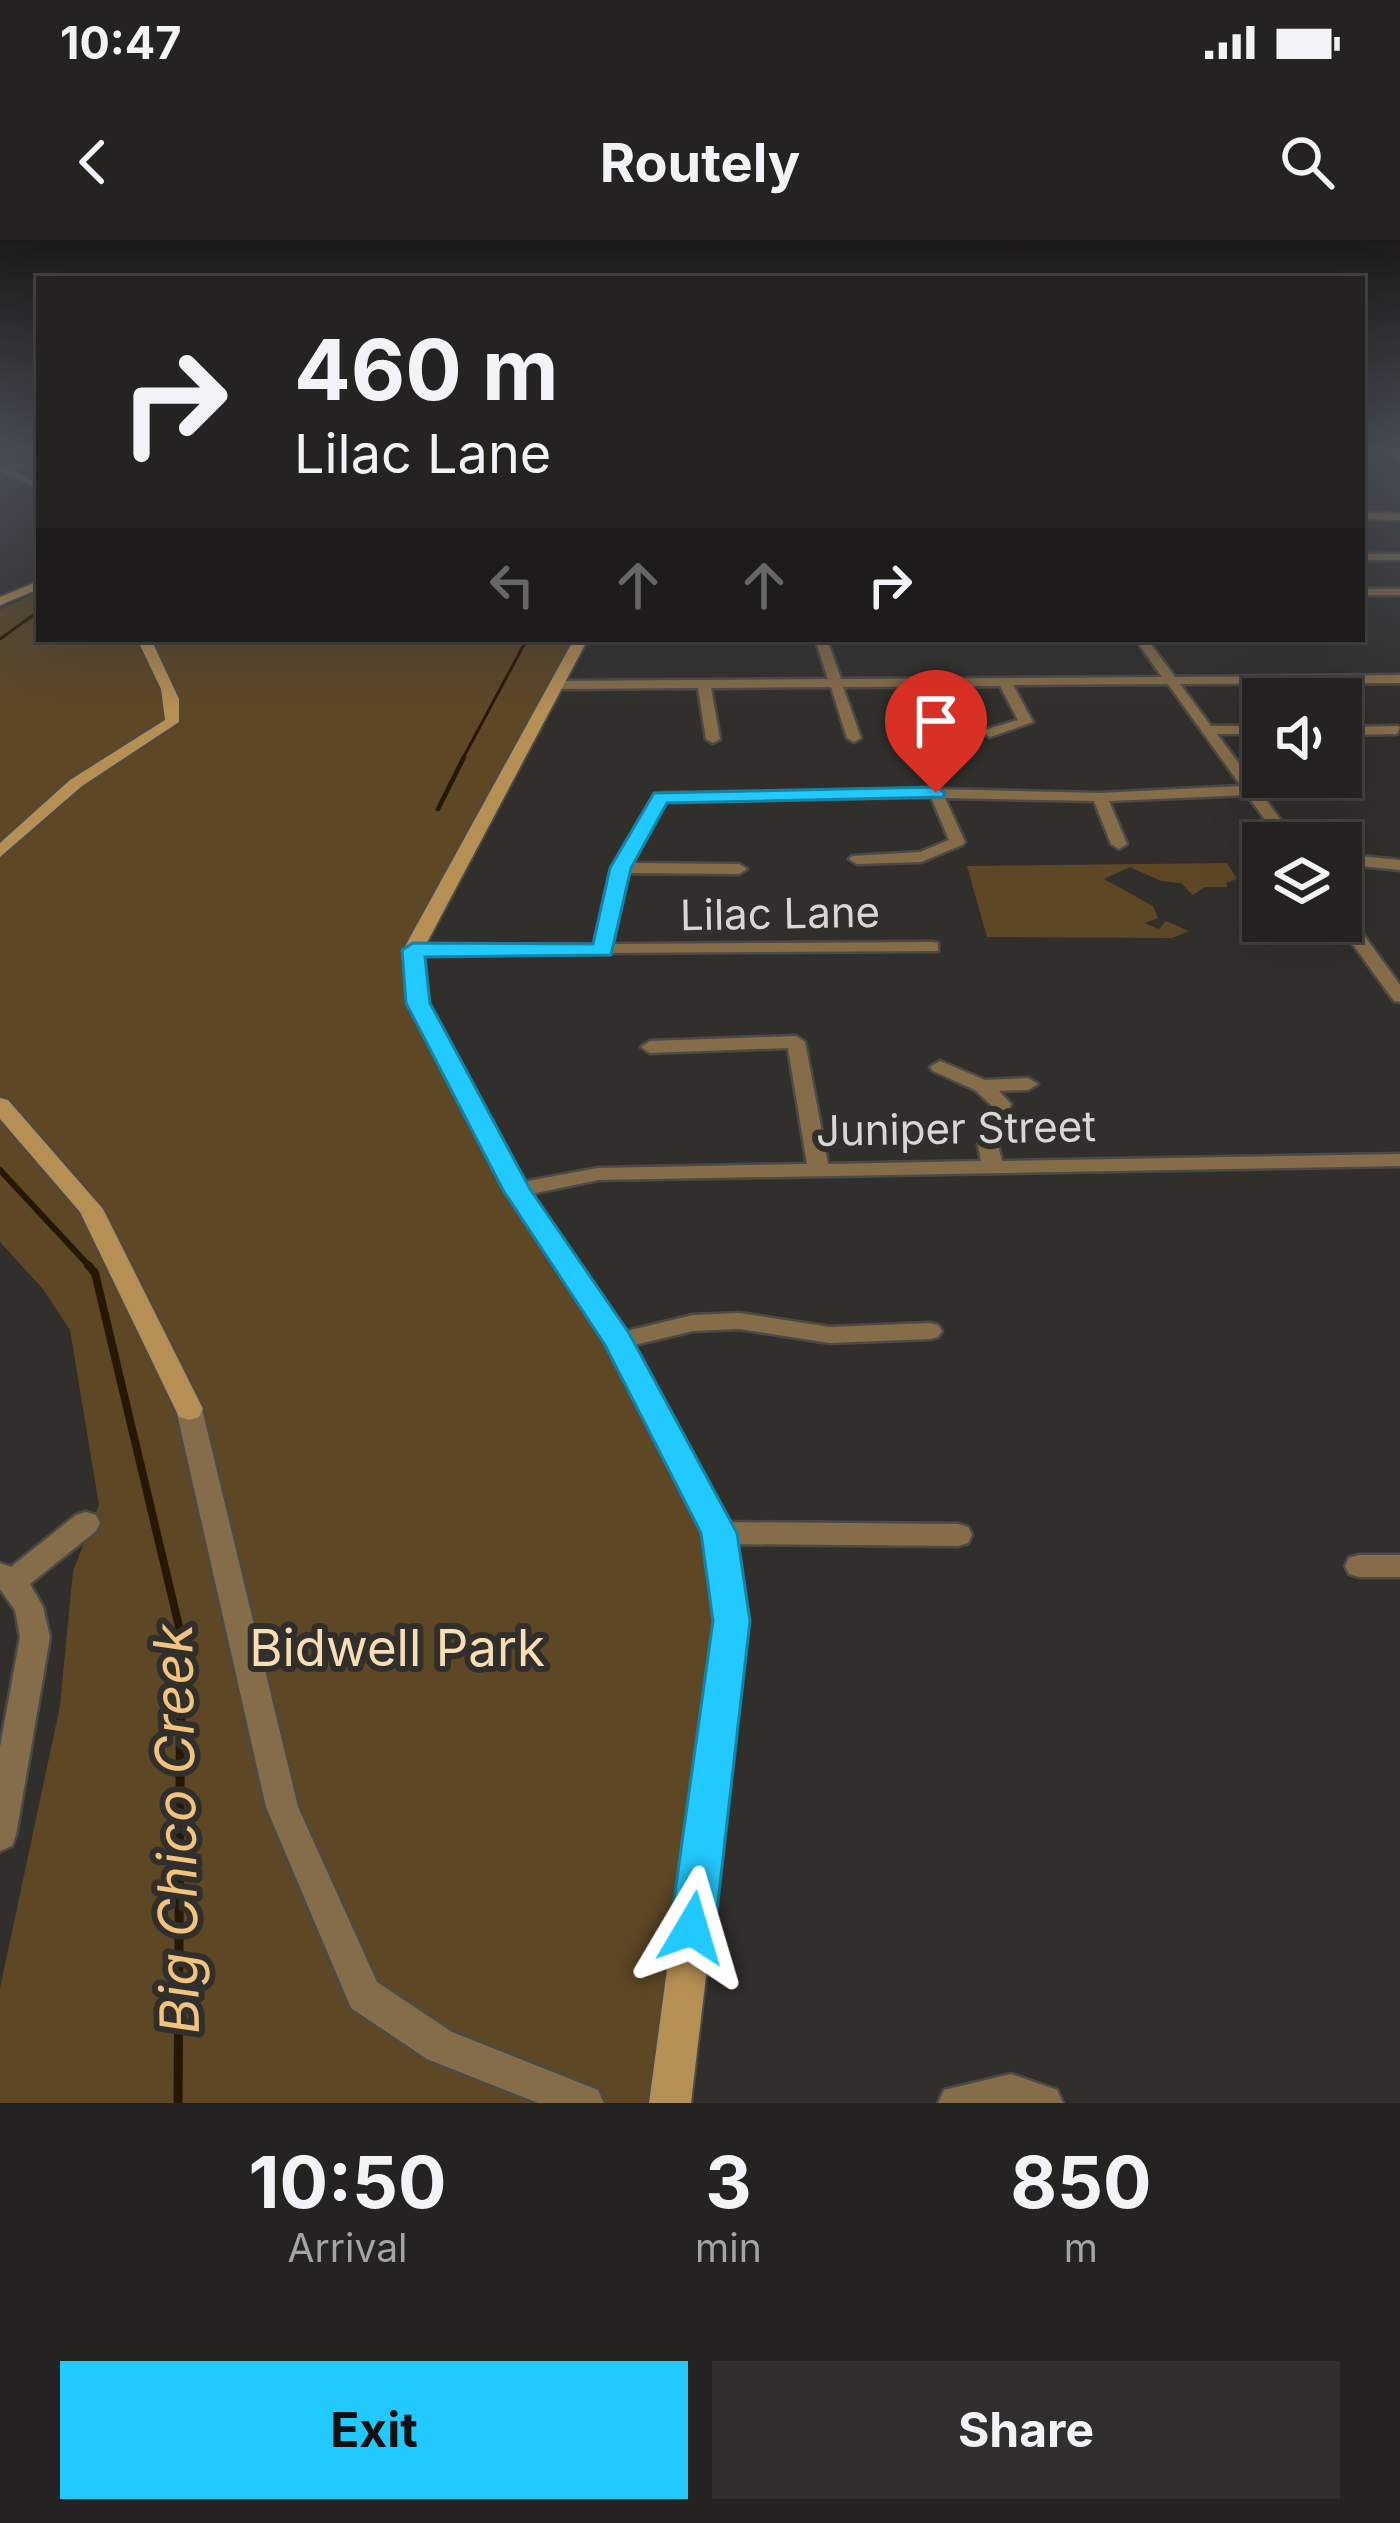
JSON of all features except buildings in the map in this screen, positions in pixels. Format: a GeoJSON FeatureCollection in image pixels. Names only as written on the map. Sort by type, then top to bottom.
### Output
{"type":"FeatureCollection","features":[{"type":"Feature","properties":{"kind":"street"},"geometry":{"type":"LineString","coordinates":[[1365,557],[1400,557]]}},
{"type":"Feature","properties":{"kind":"street"},"geometry":{"type":"LineString","coordinates":[[0,601],[36,586]]}},
{"type":"Feature","properties":{"kind":"street"},"geometry":{"type":"LineString","coordinates":[[1365,592],[1400,592]]}},
{"type":"Feature","properties":{"kind":"street"},"geometry":{"type":"LineString","coordinates":[[0,852],[76,784],[172,722],[175,709],[168,683],[146,642]]}},
{"type":"Feature","properties":{"kind":"street"},"geometry":{"type":"LineString","coordinates":[[580,642],[413,950],[418,1003],[517,1190],[618,1341],[719,1533],[731,1621],[670,2103]]}},
{"type":"Feature","properties":{"kind":"street"},"geometry":{"type":"LineString","coordinates":[[822,642],[854,738]]}},
{"type":"Feature","properties":{"kind":"street"},"geometry":{"type":"LineString","coordinates":[[1143,642],[1242,775]]}},
{"type":"Feature","properties":{"kind":"street"},"geometry":{"type":"LineString","coordinates":[[558,685],[1400,680]]}},
{"type":"Feature","properties":{"kind":"street"},"geometry":{"type":"LineString","coordinates":[[990,733],[1026,722],[1004,681]]}},
{"type":"Feature","properties":{"kind":"street"},"geometry":{"type":"LineString","coordinates":[[704,685],[713,739]]}},
{"type":"Feature","properties":{"kind":"street"},"geometry":{"type":"LineString","coordinates":[[1208,730],[1242,730]]}},
{"type":"Feature","properties":{"kind":"street"},"geometry":{"type":"LineString","coordinates":[[1362,730],[1397,730]]}},
{"type":"Feature","properties":{"kind":"street"},"geometry":{"type":"LineString","coordinates":[[603,950],[620,868],[661,797],[936,793],[1100,797],[1242,791]]}},
{"type":"Feature","properties":{"kind":"street"},"geometry":{"type":"LineString","coordinates":[[857,860],[910,860],[939,854],[957,842],[936,793]]}},
{"type":"Feature","properties":{"kind":"street"},"geometry":{"type":"LineString","coordinates":[[1100,797],[1119,844]]}},
{"type":"Feature","properties":{"kind":"street"},"geometry":{"type":"LineString","coordinates":[[1362,861],[1400,865]]}},
{"type":"Feature","properties":{"kind":"street"},"geometry":{"type":"LineString","coordinates":[[620,868],[739,869]]}},
{"type":"Feature","properties":{"kind":"street"},"geometry":{"type":"LineString","coordinates":[[1360,942],[1400,997]]}},
{"type":"Feature","properties":{"kind":"street","name":"Lilac Lane"},"geometry":{"type":"LineString","coordinates":[[413,950],[932,947]]}},
{"type":"Feature","properties":{"kind":"street"},"geometry":{"type":"LineString","coordinates":[[650,1047],[796,1042],[819,1171]]}},
{"type":"Feature","properties":{"kind":"street"},"geometry":{"type":"LineString","coordinates":[[940,1067],[982,1085],[1001,1104],[988,1144],[992,1164]]}},
{"type":"Feature","properties":{"kind":"street"},"geometry":{"type":"LineString","coordinates":[[982,1085],[1028,1084]]}},
{"type":"Feature","properties":{"kind":"street"},"geometry":{"type":"LineString","coordinates":[[0,1105],[91,1209],[189,1409],[281,1807],[364,1995],[440,2046],[585,2103]]}},
{"type":"Feature","properties":{"kind":"street","name":"Juniper Street"},"geometry":{"type":"LineString","coordinates":[[517,1190],[598,1174],[1400,1160]]}},
{"type":"Feature","properties":{"kind":"street"},"geometry":{"type":"LineString","coordinates":[[618,1341],[693,1323],[739,1321],[830,1335],[930,1331]]}},
{"type":"Feature","properties":{"kind":"street"},"geometry":{"type":"LineString","coordinates":[[0,1835],[35,1637],[29,1607],[7,1578],[86,1523]]}},
{"type":"Feature","properties":{"kind":"street"},"geometry":{"type":"LineString","coordinates":[[719,1533],[958,1535]]}},
{"type":"Feature","properties":{"kind":"street"},"geometry":{"type":"LineString","coordinates":[[1359,1566],[1400,1566]]}},
{"type":"Feature","properties":{"kind":"street"},"geometry":{"type":"LineString","coordinates":[[958,2103],[1011,2092],[1044,2103]]}},
{"type":"Feature","properties":{"kind":"green space","name":"Bidwell Park"},"geometry":{"type":"Polygon","coordinates":[[[36,593],[36,642],[572,642],[413,950],[418,1003],[687,1467],[731,1621],[670,2103],[0,2103],[0,1988],[60,1706],[73,1571],[99,1505],[70,1330],[43,1289],[0,1242],[0,609],[36,593]]]}},
{"type":"Feature","properties":{"kind":"green space"},"geometry":{"type":"Polygon","coordinates":[[[1227,863],[1237,879],[1226,883],[1228,887],[1205,887],[1193,895],[1181,883],[1161,881],[1130,867],[1104,879],[1153,906],[1158,918],[1145,923],[1159,929],[1166,921],[1189,931],[1172,938],[987,937],[967,866],[1227,863]]]}},
{"type":"Feature","properties":{"kind":"waterway","name":"Big Chico Creek"},"geometry":{"type":"LineString","coordinates":[[0,639],[36,613]]}},
{"type":"Feature","properties":{"kind":"waterway"},"geometry":{"type":"LineString","coordinates":[[462,760],[525,642]]}},
{"type":"Feature","properties":{"kind":"waterway"},"geometry":{"type":"LineString","coordinates":[[438,809],[464,757]]}},
{"type":"Feature","properties":{"kind":"waterway","name":"Big Chico Creek"},"geometry":{"type":"LineString","coordinates":[[0,1170],[91,1268]]}},
{"type":"Feature","properties":{"kind":"waterway","name":"Big Chico Creek"},"geometry":{"type":"LineString","coordinates":[[88,1265],[95,1273],[181,1635]]}},
{"type":"Feature","properties":{"kind":"waterway","name":"Big Chico Creek"},"geometry":{"type":"LineString","coordinates":[[178,2103],[181,1635]]}},
{"type":"Feature","properties":{"kind":"route"},"geometry":{"type":"LineString","coordinates":[[692,1928],[731,1621],[719,1533],[618,1341],[517,1190],[418,1003],[413,950],[603,950],[620,868],[661,797],[936,793]]}}]}
